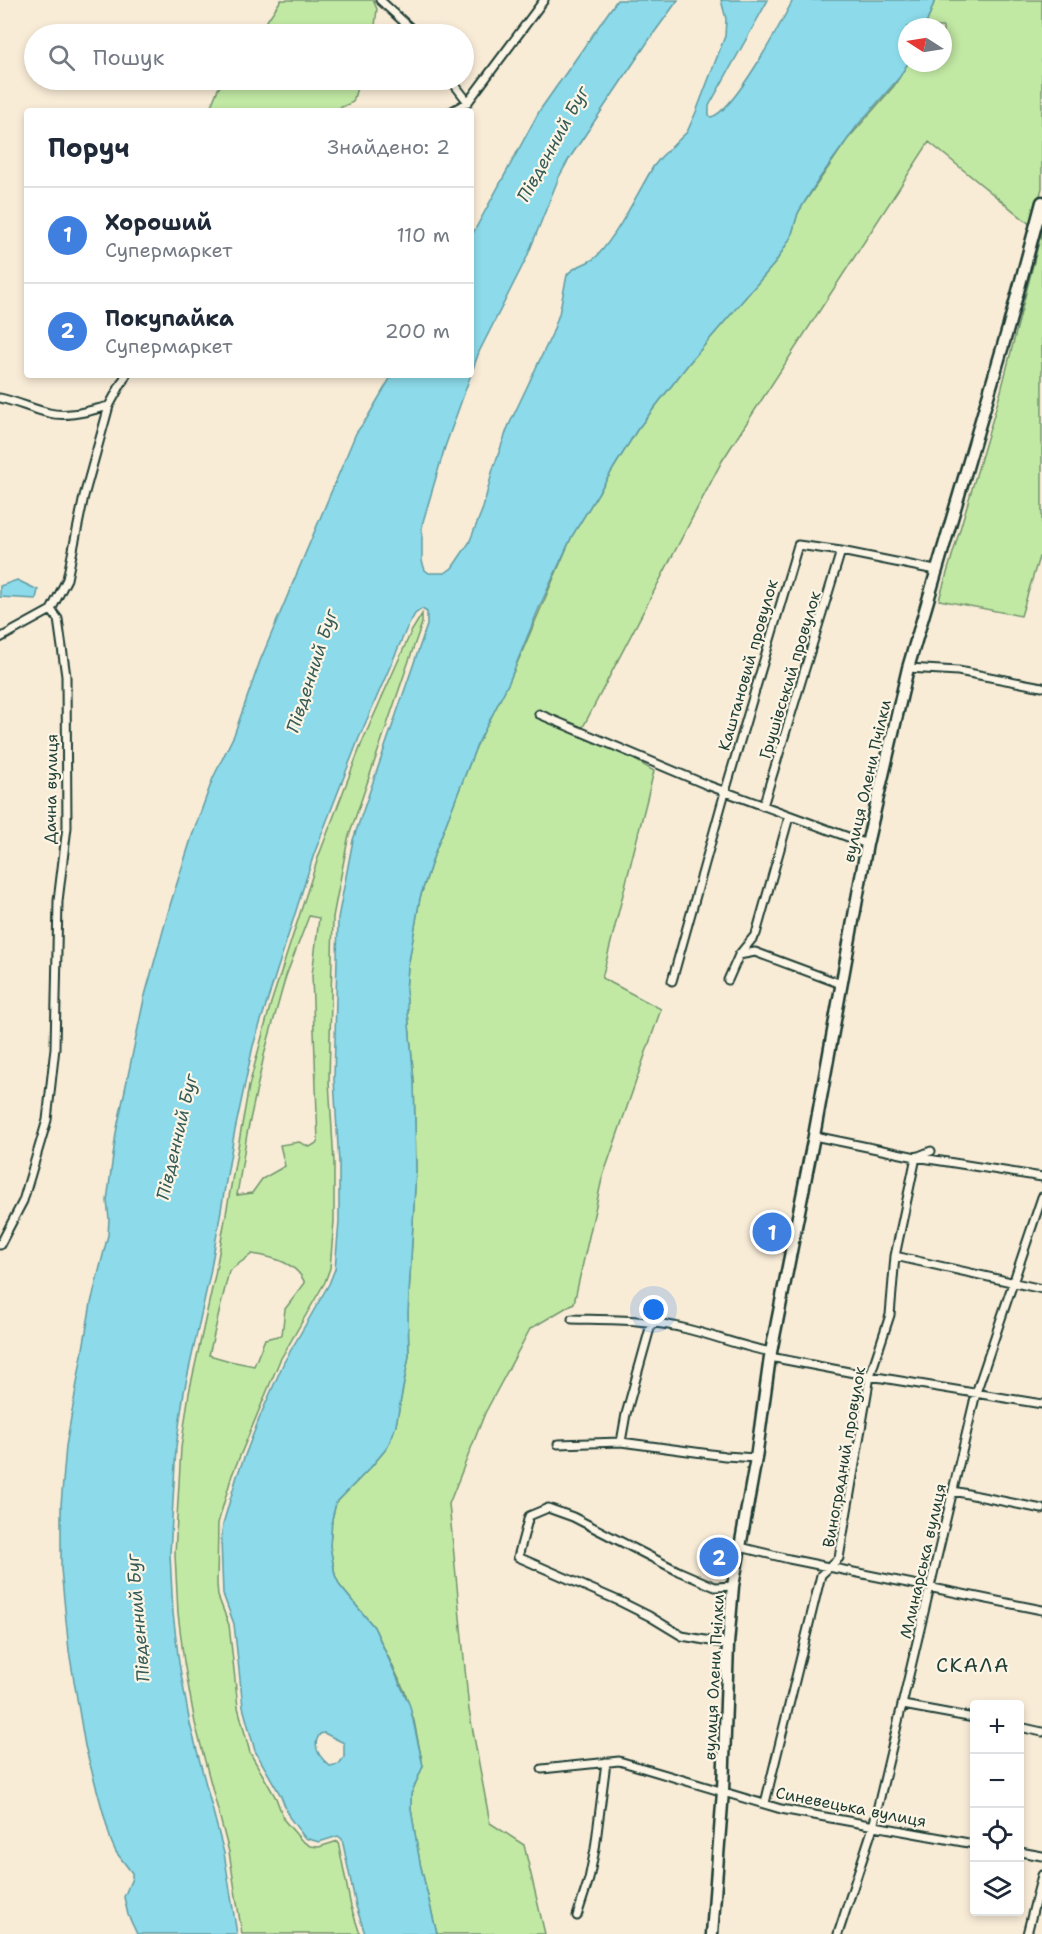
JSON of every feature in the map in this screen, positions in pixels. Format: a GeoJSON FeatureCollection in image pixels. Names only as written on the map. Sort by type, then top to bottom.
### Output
{"type":"FeatureCollection","features":[{"type":"Feature","properties":{"kind":"street"},"geometry":{"type":"LineString","coordinates":[[380,0],[406,24]]}},
{"type":"Feature","properties":{"kind":"street"},"geometry":{"type":"LineString","coordinates":[[457,108],[468,102],[544,0]]}},
{"type":"Feature","properties":{"kind":"street"},"geometry":{"type":"LineString","coordinates":[[459,90],[468,102]]}},
{"type":"Feature","properties":{"kind":"street","name":"вулиця Олени Пчілки"},"geometry":{"type":"LineString","coordinates":[[712,1934],[723,1791],[728,1644],[733,1586],[756,1458],[771,1354],[814,1136],[867,844],[908,668],[1009,325],[1042,202]]}},
{"type":"Feature","properties":{"kind":"street"},"geometry":{"type":"LineString","coordinates":[[0,638],[51,610],[67,579],[84,496],[109,406],[124,378]]}},
{"type":"Feature","properties":{"kind":"street"},"geometry":{"type":"LineString","coordinates":[[0,398],[19,402],[51,414],[79,413],[109,406]]}},
{"type":"Feature","properties":{"kind":"street","name":"Каштановий провулок"},"geometry":{"type":"LineString","coordinates":[[672,981],[798,545],[841,551]]}},
{"type":"Feature","properties":{"kind":"street"},"geometry":{"type":"LineString","coordinates":[[841,551],[935,570]]}},
{"type":"Feature","properties":{"kind":"street","name":"Грушівський провулок"},"geometry":{"type":"LineString","coordinates":[[764,806],[841,551]]}},
{"type":"Feature","properties":{"kind":"street","name":"Дачна вулиця"},"geometry":{"type":"LineString","coordinates":[[0,1245],[23,1201],[47,1120],[55,1048],[58,901],[67,827],[66,676],[58,619],[51,610]]}},
{"type":"Feature","properties":{"kind":"street"},"geometry":{"type":"LineString","coordinates":[[908,668],[958,670],[1042,687]]}},
{"type":"Feature","properties":{"kind":"street"},"geometry":{"type":"LineString","coordinates":[[539,714],[725,792],[867,844]]}},
{"type":"Feature","properties":{"kind":"street"},"geometry":{"type":"LineString","coordinates":[[728,980],[739,955],[756,934],[789,817]]}},
{"type":"Feature","properties":{"kind":"street"},"geometry":{"type":"LineString","coordinates":[[739,955],[755,952],[841,984]]}},
{"type":"Feature","properties":{"kind":"street"},"geometry":{"type":"LineString","coordinates":[[814,1136],[916,1157],[1042,1177]]}},
{"type":"Feature","properties":{"kind":"street"},"geometry":{"type":"LineString","coordinates":[[916,1157],[931,1151]]}},
{"type":"Feature","properties":{"kind":"street","name":"Виноградний провулок"},"geometry":{"type":"LineString","coordinates":[[765,1803],[821,1575],[839,1558],[870,1376],[890,1315],[895,1256],[916,1157]]}},
{"type":"Feature","properties":{"kind":"street","name":"Млинарська вулиця"},"geometry":{"type":"LineString","coordinates":[[838,1934],[873,1827],[976,1393],[1042,1197]]}},
{"type":"Feature","properties":{"kind":"street"},"geometry":{"type":"LineString","coordinates":[[895,1256],[1042,1289]]}},
{"type":"Feature","properties":{"kind":"street"},"geometry":{"type":"LineString","coordinates":[[572,1319],[652,1322],[688,1329],[771,1354],[870,1376],[1042,1404]]}},
{"type":"Feature","properties":{"kind":"street"},"geometry":{"type":"LineString","coordinates":[[621,1442],[626,1414],[652,1322]]}},
{"type":"Feature","properties":{"kind":"street"},"geometry":{"type":"LineString","coordinates":[[558,1444],[621,1442],[756,1458]]}},
{"type":"Feature","properties":{"kind":"street"},"geometry":{"type":"LineString","coordinates":[[953,1491],[1042,1509]]}},
{"type":"Feature","properties":{"kind":"street"},"geometry":{"type":"LineString","coordinates":[[728,1644],[682,1636],[629,1606],[518,1557],[529,1516],[548,1508],[573,1517],[678,1571],[715,1587],[733,1586]]}},
{"type":"Feature","properties":{"kind":"street"},"geometry":{"type":"LineString","coordinates":[[741,1547],[1042,1611]]}},
{"type":"Feature","properties":{"kind":"street"},"geometry":{"type":"LineString","coordinates":[[903,1705],[970,1717]]}},
{"type":"Feature","properties":{"kind":"street"},"geometry":{"type":"LineString","coordinates":[[1024,1728],[1042,1732]]}},
{"type":"Feature","properties":{"kind":"street","name":"Синевецька вулиця"},"geometry":{"type":"LineString","coordinates":[[542,1769],[619,1761],[781,1809],[970,1843]]}},
{"type":"Feature","properties":{"kind":"street"},"geometry":{"type":"LineString","coordinates":[[578,1916],[595,1849],[606,1762]]}},
{"type":"Feature","properties":{"kind":"street"},"geometry":{"type":"LineString","coordinates":[[1024,1853],[1042,1856]]}},
{"type":"Feature","properties":{"kind":"street"},"geometry":{"type":"LineString","coordinates":[[1027,1934],[1042,1875]]}},
{"type":"Feature","properties":{"kind":"green space"},"geometry":{"type":"Polygon","coordinates":[[[281,0],[373,0],[377,9],[375,24],[265,24],[281,0]]]}},
{"type":"Feature","properties":{"kind":"green space"},"geometry":{"type":"Polygon","coordinates":[[[935,0],[1042,0],[1042,188],[1032,226],[929,142],[722,461],[582,729],[654,771],[602,978],[661,1009],[602,1179],[574,1303],[530,1329],[485,1413],[449,1504],[469,1710],[490,1823],[524,1845],[545,1934],[437,1934],[420,1863],[411,1809],[411,1794],[423,1766],[414,1721],[405,1692],[374,1627],[340,1586],[335,1575],[330,1546],[336,1503],[371,1467],[391,1439],[396,1425],[409,1356],[408,1313],[416,1169],[414,1081],[406,990],[420,898],[435,852],[476,747],[509,682],[572,536],[637,430],[690,362],[775,263],[791,237],[798,213],[804,203],[847,140],[894,86],[903,72],[952,72],[952,18],[928,18],[935,0]]]}},
{"type":"Feature","properties":{"kind":"green space"},"geometry":{"type":"Polygon","coordinates":[[[218,90],[356,90],[353,102],[340,108],[210,108],[218,90]]]}},
{"type":"Feature","properties":{"kind":"green space"},"geometry":{"type":"Polygon","coordinates":[[[1042,230],[1042,558],[1039,557],[1021,616],[939,600],[1001,391],[1042,230]]]}},
{"type":"Feature","properties":{"kind":"green space"},"geometry":{"type":"Polygon","coordinates":[[[422,614],[422,623],[348,839],[333,917],[329,1081],[334,1163],[334,1221],[330,1268],[325,1282],[280,1360],[232,1475],[218,1523],[218,1596],[229,1625],[238,1707],[250,1753],[276,1798],[284,1820],[302,1841],[310,1846],[319,1847],[338,1841],[351,1907],[360,1934],[242,1934],[229,1852],[195,1723],[184,1662],[178,1613],[175,1554],[181,1448],[189,1393],[215,1275],[249,1086],[271,1003],[319,855],[363,740],[411,632],[422,614]],[[309,916],[286,976],[265,1051],[247,1134],[237,1195],[252,1193],[262,1179],[285,1166],[280,1145],[299,1142],[310,1147],[318,1142],[312,975],[319,918],[309,916]],[[252,1254],[229,1271],[209,1355],[254,1366],[265,1339],[282,1335],[285,1309],[305,1283],[290,1265],[252,1254]]]}},
{"type":"Feature","properties":{"kind":"water","name":"Південний Буг"},"geometry":{"type":"Polygon","coordinates":[[[617,0],[678,0],[569,159],[559,177],[527,257],[474,366],[474,231],[540,110],[617,0]]]}},
{"type":"Feature","properties":{"kind":"water","name":"Південний Буг"},"geometry":{"type":"Polygon","coordinates":[[[721,0],[768,0],[709,106],[711,117],[732,100],[744,84],[793,0],[935,0],[928,18],[898,18],[898,72],[903,72],[899,78],[857,126],[819,179],[798,213],[791,237],[775,263],[690,362],[637,430],[572,536],[509,682],[476,747],[435,852],[420,898],[406,990],[414,1081],[416,1169],[408,1313],[409,1356],[396,1425],[391,1439],[371,1467],[336,1503],[330,1546],[335,1575],[340,1586],[374,1627],[410,1706],[423,1766],[411,1794],[411,1809],[420,1863],[437,1934],[365,1934],[356,1906],[342,1839],[338,1836],[319,1842],[305,1838],[289,1817],[281,1796],[255,1751],[243,1707],[234,1624],[223,1594],[221,1540],[223,1524],[237,1476],[261,1414],[284,1362],[329,1284],[335,1269],[339,1222],[339,1163],[334,1080],[338,918],[353,840],[427,625],[427,612],[422,609],[415,614],[406,630],[359,738],[314,854],[253,1046],[234,1135],[210,1274],[184,1392],[176,1447],[170,1554],[173,1613],[179,1663],[190,1724],[224,1853],[237,1934],[137,1934],[128,1915],[124,1897],[132,1873],[116,1852],[111,1841],[85,1746],[69,1651],[61,1569],[61,1505],[66,1446],[91,1303],[108,1235],[107,1201],[116,1133],[144,999],[171,902],[213,778],[234,735],[260,661],[356,433],[390,378],[470,378],[445,447],[422,525],[422,561],[425,570],[429,573],[445,573],[452,568],[469,543],[483,508],[493,469],[508,427],[552,334],[559,314],[567,275],[598,255],[621,224],[653,167],[687,132],[725,36],[726,19],[721,0]],[[324,1733],[320,1734],[316,1743],[320,1756],[330,1766],[339,1764],[344,1757],[344,1743],[324,1733]]]}},
{"type":"Feature","properties":{"kind":"water"},"geometry":{"type":"Polygon","coordinates":[[[17,580],[38,590],[36,599],[0,597],[0,586],[17,580]]]}},
{"type":"Feature","properties":{"kind":"place","name":"Хороший"},"geometry":{"type":"Point","coordinates":[772,1232]}},
{"type":"Feature","properties":{"kind":"place","name":"Покупайка"},"geometry":{"type":"Point","coordinates":[719,1557]}},
{"type":"Feature","properties":{"kind":"district","name":"СКАЛА"},"geometry":{"type":"Point","coordinates":[973,1665]}}]}
